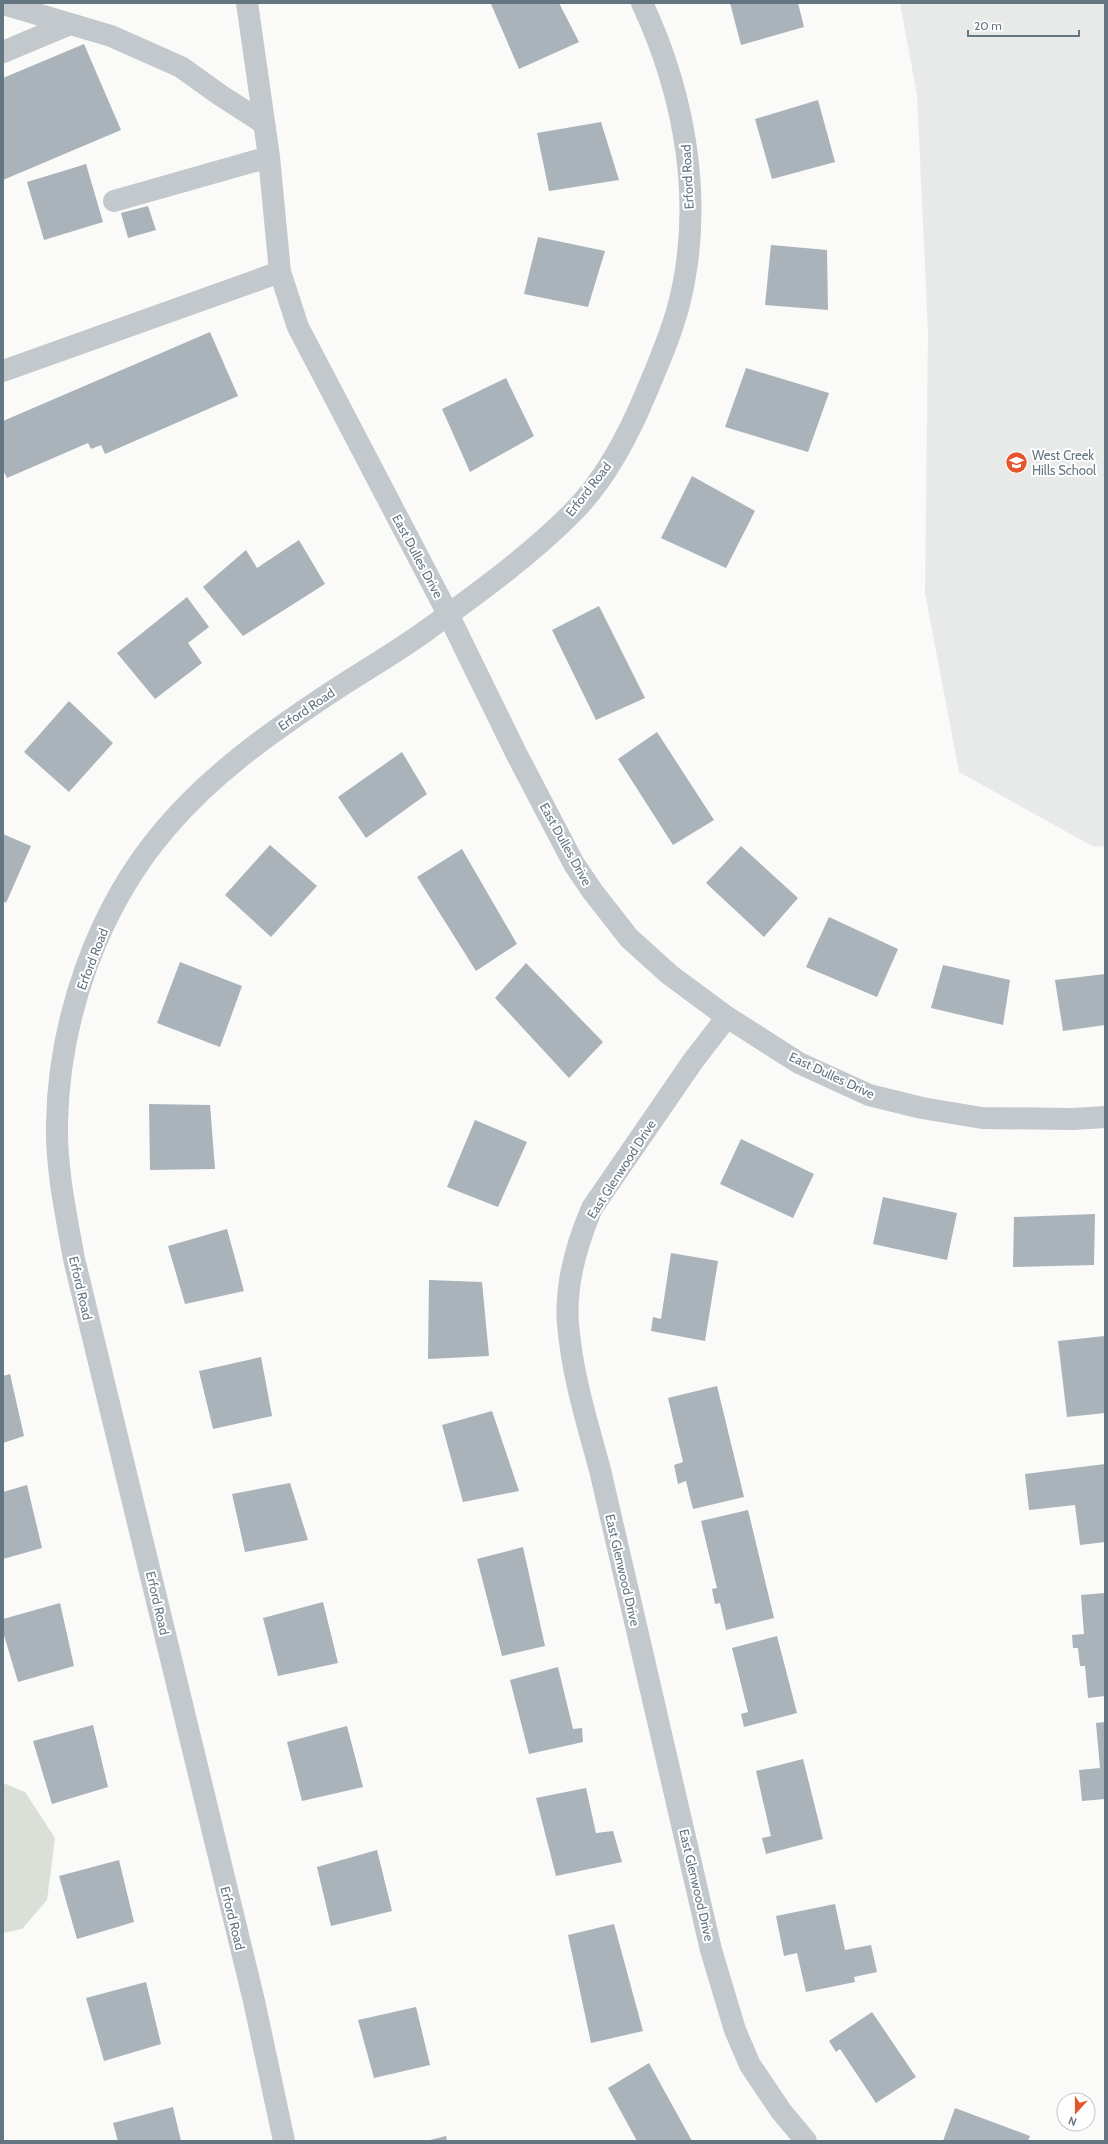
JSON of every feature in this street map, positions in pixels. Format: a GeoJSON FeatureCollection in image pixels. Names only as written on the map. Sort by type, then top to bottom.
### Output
{"type":"FeatureCollection","features":[{"type":"Feature","properties":{"kind":"street","name":"East Dulles Drive"},"geometry":{"type":"LineString","coordinates":[[247,3],[262,122],[269,157],[280,272],[298,327],[448,614],[552,822],[574,864],[593,892],[629,938],[670,975],[727,1017],[799,1063],[869,1095],[922,1108],[982,1118],[1074,1119],[1105,1117]]}},
{"type":"Feature","properties":{"kind":"street","name":"Erford Road"},"geometry":{"type":"LineString","coordinates":[[284,2141],[254,2001],[74,1259],[57,1155],[56,1121],[61,1069],[73,1008],[98,938],[127,883],[164,830],[204,787],[256,744],[324,696],[424,633],[524,557],[577,508],[607,468],[636,416],[665,349],[679,305],[687,262],[690,233],[688,162],[680,107],[666,62],[642,3]]}},
{"type":"Feature","properties":{"kind":"street"},"geometry":{"type":"LineString","coordinates":[[3,4],[111,36],[181,67],[220,95],[262,122]]}},
{"type":"Feature","properties":{"kind":"street"},"geometry":{"type":"LineString","coordinates":[[3,52],[70,24]]}},
{"type":"Feature","properties":{"kind":"street"},"geometry":{"type":"LineString","coordinates":[[114,201],[269,157]]}},
{"type":"Feature","properties":{"kind":"street"},"geometry":{"type":"LineString","coordinates":[[3,371],[280,272]]}},
{"type":"Feature","properties":{"kind":"street","name":"East Glenwood Drive"},"geometry":{"type":"LineString","coordinates":[[727,1017],[693,1061],[592,1208],[582,1231],[571,1277],[568,1323],[579,1391],[600,1470],[711,1950],[735,2030],[750,2065],[781,2111],[806,2141]]}},
{"type":"Feature","properties":{"kind":"shaded area","name":"West Creek Hills School"},"geometry":{"type":"Polygon","coordinates":[[[900,3],[1105,3],[1105,846],[1094,847],[959,772],[925,593],[928,331],[917,95],[900,3]]]}},
{"type":"Feature","properties":{"kind":"shaded area"},"geometry":{"type":"Polygon","coordinates":[[[3,1783],[25,1792],[55,1838],[47,1900],[22,1929],[3,1933],[3,1783]]]}},
{"type":"Feature","properties":{"kind":"building"},"geometry":{"type":"Polygon","coordinates":[[[559,3],[579,42],[519,69],[491,4],[559,3]]]}},
{"type":"Feature","properties":{"kind":"building"},"geometry":{"type":"Polygon","coordinates":[[[730,3],[798,3],[804,27],[741,45],[730,3]]]}},
{"type":"Feature","properties":{"kind":"building"},"geometry":{"type":"Polygon","coordinates":[[[84,44],[121,130],[3,180],[3,78],[84,44]]]}},
{"type":"Feature","properties":{"kind":"building"},"geometry":{"type":"Polygon","coordinates":[[[818,100],[835,162],[772,179],[755,119],[818,100]]]}},
{"type":"Feature","properties":{"kind":"building"},"geometry":{"type":"Polygon","coordinates":[[[601,122],[619,180],[549,191],[537,133],[601,122]]]}},
{"type":"Feature","properties":{"kind":"building"},"geometry":{"type":"Polygon","coordinates":[[[86,164],[103,222],[44,240],[27,182],[86,164]]]}},
{"type":"Feature","properties":{"kind":"building"},"geometry":{"type":"Polygon","coordinates":[[[148,206],[156,230],[128,238],[121,213],[148,206]]]}},
{"type":"Feature","properties":{"kind":"building"},"geometry":{"type":"Polygon","coordinates":[[[538,237],[605,251],[588,307],[524,294],[538,237]]]}},
{"type":"Feature","properties":{"kind":"building"},"geometry":{"type":"Polygon","coordinates":[[[771,245],[827,250],[828,310],[765,305],[771,245]]]}},
{"type":"Feature","properties":{"kind":"building"},"geometry":{"type":"Polygon","coordinates":[[[210,332],[238,396],[105,454],[101,445],[91,449],[88,443],[7,478],[3,470],[3,421],[210,332]]]}},
{"type":"Feature","properties":{"kind":"building"},"geometry":{"type":"Polygon","coordinates":[[[746,368],[829,393],[808,452],[725,427],[746,368]]]}},
{"type":"Feature","properties":{"kind":"building"},"geometry":{"type":"Polygon","coordinates":[[[506,378],[534,436],[470,472],[442,409],[506,378]]]}},
{"type":"Feature","properties":{"kind":"building"},"geometry":{"type":"Polygon","coordinates":[[[692,476],[755,511],[726,568],[661,538],[692,476]]]}},
{"type":"Feature","properties":{"kind":"building"},"geometry":{"type":"Polygon","coordinates":[[[299,540],[325,584],[243,636],[203,587],[246,550],[257,568],[299,540]]]}},
{"type":"Feature","properties":{"kind":"building"},"geometry":{"type":"Polygon","coordinates":[[[187,597],[209,627],[188,643],[202,663],[155,699],[117,653],[187,597]]]}},
{"type":"Feature","properties":{"kind":"building"},"geometry":{"type":"Polygon","coordinates":[[[599,606],[645,698],[596,720],[552,630],[599,606]]]}},
{"type":"Feature","properties":{"kind":"building"},"geometry":{"type":"Polygon","coordinates":[[[69,701],[113,743],[69,792],[24,752],[69,701]]]}},
{"type":"Feature","properties":{"kind":"building"},"geometry":{"type":"Polygon","coordinates":[[[657,732],[714,820],[673,845],[618,759],[657,732]]]}},
{"type":"Feature","properties":{"kind":"building"},"geometry":{"type":"Polygon","coordinates":[[[402,752],[427,794],[366,838],[338,797],[402,752]]]}},
{"type":"Feature","properties":{"kind":"building"},"geometry":{"type":"Polygon","coordinates":[[[3,834],[31,846],[6,903],[3,901],[3,834]]]}},
{"type":"Feature","properties":{"kind":"building"},"geometry":{"type":"Polygon","coordinates":[[[270,845],[317,886],[271,937],[225,895],[270,845]]]}},
{"type":"Feature","properties":{"kind":"building"},"geometry":{"type":"Polygon","coordinates":[[[741,846],[798,898],[764,937],[706,883],[741,846]]]}},
{"type":"Feature","properties":{"kind":"building"},"geometry":{"type":"Polygon","coordinates":[[[462,849],[517,944],[476,971],[417,877],[462,849]]]}},
{"type":"Feature","properties":{"kind":"building"},"geometry":{"type":"Polygon","coordinates":[[[829,917],[898,949],[877,997],[806,967],[829,917]]]}},
{"type":"Feature","properties":{"kind":"building"},"geometry":{"type":"Polygon","coordinates":[[[180,962],[242,986],[220,1047],[157,1023],[180,962]]]}},
{"type":"Feature","properties":{"kind":"building"},"geometry":{"type":"Polygon","coordinates":[[[526,963],[603,1042],[569,1078],[495,998],[526,963]]]}},
{"type":"Feature","properties":{"kind":"building"},"geometry":{"type":"Polygon","coordinates":[[[943,965],[1010,980],[1003,1025],[931,1008],[943,965]]]}},
{"type":"Feature","properties":{"kind":"building"},"geometry":{"type":"Polygon","coordinates":[[[1105,974],[1105,1025],[1063,1031],[1055,980],[1105,974]]]}},
{"type":"Feature","properties":{"kind":"building"},"geometry":{"type":"Polygon","coordinates":[[[149,1104],[210,1105],[215,1169],[150,1170],[149,1104]]]}},
{"type":"Feature","properties":{"kind":"building"},"geometry":{"type":"Polygon","coordinates":[[[475,1120],[527,1142],[498,1207],[447,1187],[475,1120]]]}},
{"type":"Feature","properties":{"kind":"building"},"geometry":{"type":"Polygon","coordinates":[[[741,1139],[814,1174],[793,1218],[720,1184],[741,1139]]]}},
{"type":"Feature","properties":{"kind":"building"},"geometry":{"type":"Polygon","coordinates":[[[883,1197],[957,1213],[947,1260],[873,1244],[883,1197]]]}},
{"type":"Feature","properties":{"kind":"building"},"geometry":{"type":"Polygon","coordinates":[[[1095,1214],[1094,1265],[1013,1267],[1014,1217],[1095,1214]]]}},
{"type":"Feature","properties":{"kind":"building"},"geometry":{"type":"Polygon","coordinates":[[[227,1229],[244,1291],[185,1304],[168,1246],[227,1229]]]}},
{"type":"Feature","properties":{"kind":"building"},"geometry":{"type":"Polygon","coordinates":[[[671,1253],[718,1261],[705,1341],[651,1331],[653,1317],[661,1319],[671,1253]]]}},
{"type":"Feature","properties":{"kind":"building"},"geometry":{"type":"Polygon","coordinates":[[[429,1280],[482,1282],[489,1356],[428,1359],[429,1280]]]}},
{"type":"Feature","properties":{"kind":"building"},"geometry":{"type":"Polygon","coordinates":[[[1105,1336],[1105,1413],[1067,1417],[1058,1341],[1105,1336]]]}},
{"type":"Feature","properties":{"kind":"building"},"geometry":{"type":"Polygon","coordinates":[[[261,1357],[272,1416],[213,1429],[199,1371],[261,1357]]]}},
{"type":"Feature","properties":{"kind":"building"},"geometry":{"type":"Polygon","coordinates":[[[10,1374],[24,1436],[3,1443],[3,1376],[10,1374]]]}},
{"type":"Feature","properties":{"kind":"building"},"geometry":{"type":"Polygon","coordinates":[[[717,1386],[744,1497],[693,1509],[686,1481],[678,1484],[674,1465],[683,1462],[668,1398],[717,1386]]]}},
{"type":"Feature","properties":{"kind":"building"},"geometry":{"type":"Polygon","coordinates":[[[492,1411],[519,1491],[463,1502],[442,1425],[492,1411]]]}},
{"type":"Feature","properties":{"kind":"building"},"geometry":{"type":"Polygon","coordinates":[[[1105,1464],[1105,1542],[1080,1545],[1075,1505],[1029,1510],[1025,1474],[1105,1464]]]}},
{"type":"Feature","properties":{"kind":"building"},"geometry":{"type":"Polygon","coordinates":[[[290,1483],[308,1540],[245,1552],[232,1494],[290,1483]]]}},
{"type":"Feature","properties":{"kind":"building"},"geometry":{"type":"Polygon","coordinates":[[[27,1485],[42,1548],[3,1559],[3,1492],[27,1485]]]}},
{"type":"Feature","properties":{"kind":"building"},"geometry":{"type":"Polygon","coordinates":[[[748,1510],[774,1618],[726,1630],[720,1603],[715,1604],[712,1589],[717,1588],[701,1521],[748,1510]]]}},
{"type":"Feature","properties":{"kind":"building"},"geometry":{"type":"Polygon","coordinates":[[[523,1547],[545,1646],[502,1656],[477,1559],[523,1547]]]}},
{"type":"Feature","properties":{"kind":"building"},"geometry":{"type":"Polygon","coordinates":[[[1105,1593],[1105,1696],[1088,1698],[1085,1666],[1080,1666],[1078,1648],[1073,1648],[1072,1635],[1084,1634],[1081,1595],[1105,1593]]]}},
{"type":"Feature","properties":{"kind":"building"},"geometry":{"type":"Polygon","coordinates":[[[323,1602],[338,1663],[278,1676],[263,1618],[323,1602]]]}},
{"type":"Feature","properties":{"kind":"building"},"geometry":{"type":"Polygon","coordinates":[[[60,1603],[74,1666],[18,1682],[3,1632],[3,1619],[60,1603]]]}},
{"type":"Feature","properties":{"kind":"building"},"geometry":{"type":"Polygon","coordinates":[[[777,1636],[797,1713],[744,1727],[741,1714],[748,1712],[732,1648],[777,1636]]]}},
{"type":"Feature","properties":{"kind":"building"},"geometry":{"type":"Polygon","coordinates":[[[558,1667],[573,1729],[582,1728],[583,1742],[529,1754],[510,1680],[558,1667]]]}},
{"type":"Feature","properties":{"kind":"building"},"geometry":{"type":"Polygon","coordinates":[[[1105,1722],[1105,1799],[1082,1801],[1079,1770],[1100,1768],[1096,1723],[1105,1722]]]}},
{"type":"Feature","properties":{"kind":"building"},"geometry":{"type":"Polygon","coordinates":[[[93,1725],[108,1787],[52,1804],[33,1741],[93,1725]]]}},
{"type":"Feature","properties":{"kind":"building"},"geometry":{"type":"Polygon","coordinates":[[[347,1726],[363,1787],[302,1801],[287,1742],[347,1726]]]}},
{"type":"Feature","properties":{"kind":"building"},"geometry":{"type":"Polygon","coordinates":[[[803,1759],[823,1839],[766,1854],[762,1838],[771,1836],[756,1771],[803,1759]]]}},
{"type":"Feature","properties":{"kind":"building"},"geometry":{"type":"Polygon","coordinates":[[[586,1788],[596,1833],[613,1831],[622,1862],[556,1876],[536,1798],[586,1788]]]}},
{"type":"Feature","properties":{"kind":"building"},"geometry":{"type":"Polygon","coordinates":[[[377,1850],[392,1911],[331,1926],[317,1867],[377,1850]]]}},
{"type":"Feature","properties":{"kind":"building"},"geometry":{"type":"Polygon","coordinates":[[[119,1860],[134,1922],[77,1939],[59,1876],[119,1860]]]}},
{"type":"Feature","properties":{"kind":"building"},"geometry":{"type":"Polygon","coordinates":[[[835,1904],[845,1950],[871,1945],[877,1972],[854,1977],[855,1982],[806,1992],[797,1953],[784,1956],[776,1916],[835,1904]]]}},
{"type":"Feature","properties":{"kind":"building"},"geometry":{"type":"Polygon","coordinates":[[[614,1924],[643,2031],[591,2043],[568,1935],[614,1924]]]}},
{"type":"Feature","properties":{"kind":"building"},"geometry":{"type":"Polygon","coordinates":[[[146,1982],[161,2044],[104,2061],[86,1998],[146,1982]]]}},
{"type":"Feature","properties":{"kind":"building"},"geometry":{"type":"Polygon","coordinates":[[[416,2007],[430,2065],[374,2078],[358,2020],[416,2007]]]}},
{"type":"Feature","properties":{"kind":"building"},"geometry":{"type":"Polygon","coordinates":[[[872,2012],[916,2077],[876,2103],[840,2049],[836,2052],[829,2041],[872,2012]]]}},
{"type":"Feature","properties":{"kind":"building"},"geometry":{"type":"Polygon","coordinates":[[[649,2063],[692,2141],[637,2141],[608,2088],[649,2063]]]}},
{"type":"Feature","properties":{"kind":"building"},"geometry":{"type":"Polygon","coordinates":[[[173,2107],[181,2141],[118,2141],[113,2123],[173,2107]]]}},
{"type":"Feature","properties":{"kind":"building"},"geometry":{"type":"Polygon","coordinates":[[[955,2108],[1030,2136],[1028,2141],[943,2141],[955,2108]]]}},
{"type":"Feature","properties":{"kind":"building"},"geometry":{"type":"Polygon","coordinates":[[[446,2136],[447,2141],[430,2141],[430,2140],[446,2136]]]}},
{"type":"Feature","properties":{"kind":"place","name":"West Creek Hills School"},"geometry":{"type":"Point","coordinates":[1016,462]}}]}
